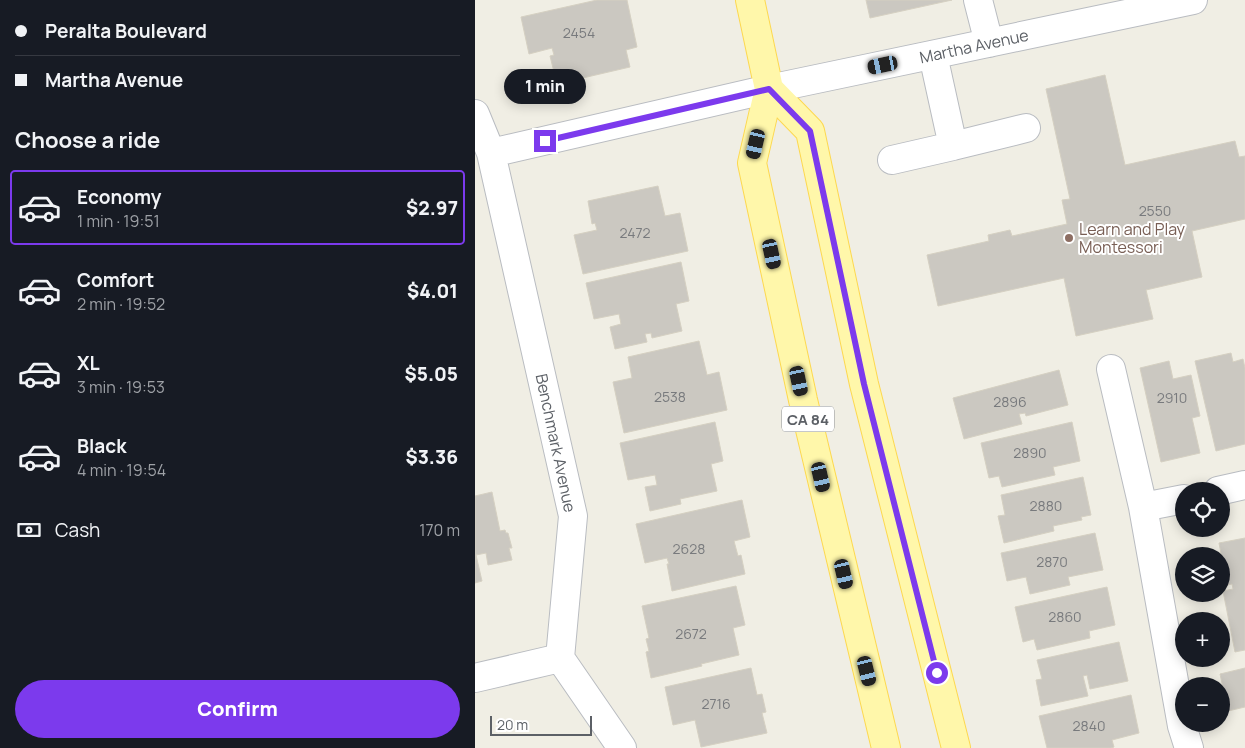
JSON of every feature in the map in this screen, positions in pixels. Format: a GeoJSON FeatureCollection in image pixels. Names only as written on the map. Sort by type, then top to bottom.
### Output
{"type":"FeatureCollection","features":[{"type":"Feature","properties":{"kind":"main road","name":"CA 84"},"geometry":{"type":"LineString","coordinates":[[750,0],[769,89],[752,163],[803,400],[886,748]]}},
{"type":"Feature","properties":{"kind":"main road"},"geometry":{"type":"LineString","coordinates":[[769,89],[810,131],[864,384],[957,748]]}},
{"type":"Feature","properties":{"kind":"street"},"geometry":{"type":"LineString","coordinates":[[978,0],[989,43]]}},
{"type":"Feature","properties":{"kind":"street","name":"Martha Avenue"},"geometry":{"type":"LineString","coordinates":[[491,153],[769,89],[989,43],[1118,8],[1193,0]]}},
{"type":"Feature","properties":{"kind":"street"},"geometry":{"type":"LineString","coordinates":[[933,54],[953,146]]}},
{"type":"Feature","properties":{"kind":"street","name":"Benchmark Avenue"},"geometry":{"type":"LineString","coordinates":[[475,114],[491,153],[573,516],[560,658]]}},
{"type":"Feature","properties":{"kind":"street"},"geometry":{"type":"LineString","coordinates":[[892,160],[1026,128]]}},
{"type":"Feature","properties":{"kind":"street"},"geometry":{"type":"LineString","coordinates":[[1111,369],[1143,507],[1182,726],[1189,748]]}},
{"type":"Feature","properties":{"kind":"street"},"geometry":{"type":"LineString","coordinates":[[1230,489],[1245,486]]}},
{"type":"Feature","properties":{"kind":"street"},"geometry":{"type":"LineString","coordinates":[[1143,507],[1175,501]]}},
{"type":"Feature","properties":{"kind":"street"},"geometry":{"type":"LineString","coordinates":[[475,678],[560,658],[621,748]]}},
{"type":"Feature","properties":{"kind":"building"},"geometry":{"type":"Polygon","coordinates":[[[597,0],[627,0],[637,47],[626,50],[630,67],[557,84],[550,56],[554,55],[552,48],[529,54],[521,17],[597,0]]]}},
{"type":"Feature","properties":{"kind":"building"},"geometry":{"type":"Polygon","coordinates":[[[866,0],[952,0],[870,18],[866,0]]]}},
{"type":"Feature","properties":{"kind":"building"},"geometry":{"type":"Polygon","coordinates":[[[1105,75],[1125,165],[1235,141],[1239,157],[1245,156],[1245,219],[1192,231],[1202,277],[1146,290],[1153,319],[1076,336],[1064,278],[938,306],[927,255],[989,241],[988,235],[1010,230],[1012,236],[1067,224],[1062,200],[1070,199],[1046,89],[1105,75]]]}},
{"type":"Feature","properties":{"kind":"building"},"geometry":{"type":"Polygon","coordinates":[[[658,186],[665,216],[680,213],[688,251],[583,274],[574,235],[597,230],[595,223],[592,224],[588,201],[658,186]]]}},
{"type":"Feature","properties":{"kind":"building"},"geometry":{"type":"Polygon","coordinates":[[[681,262],[689,301],[676,304],[682,331],[652,338],[651,333],[645,334],[647,342],[615,349],[610,327],[621,324],[619,314],[594,319],[586,283],[681,262]]]}},
{"type":"Feature","properties":{"kind":"building"},"geometry":{"type":"Polygon","coordinates":[[[699,341],[707,375],[719,372],[727,410],[624,433],[613,382],[632,378],[628,357],[699,341]]]}},
{"type":"Feature","properties":{"kind":"building"},"geometry":{"type":"Polygon","coordinates":[[[1231,353],[1233,362],[1243,359],[1245,368],[1245,444],[1216,451],[1195,361],[1231,353]]]}},
{"type":"Feature","properties":{"kind":"building"},"geometry":{"type":"Polygon","coordinates":[[[1169,361],[1173,379],[1191,375],[1200,416],[1192,418],[1200,453],[1161,462],[1140,368],[1169,361]]]}},
{"type":"Feature","properties":{"kind":"building"},"geometry":{"type":"Polygon","coordinates":[[[1059,370],[1068,405],[1026,416],[1025,413],[1019,414],[1022,424],[964,439],[953,398],[1059,370]]]}},
{"type":"Feature","properties":{"kind":"building"},"geometry":{"type":"Polygon","coordinates":[[[715,422],[723,461],[711,464],[717,491],[680,499],[681,504],[650,511],[645,487],[657,485],[655,475],[628,480],[620,443],[715,422]]]}},
{"type":"Feature","properties":{"kind":"building"},"geometry":{"type":"Polygon","coordinates":[[[1072,422],[1080,461],[1053,467],[1055,475],[1002,487],[999,476],[989,478],[981,443],[1072,422]]]}},
{"type":"Feature","properties":{"kind":"building"},"geometry":{"type":"Polygon","coordinates":[[[1083,477],[1091,515],[1081,517],[1082,520],[1053,526],[1054,531],[1004,543],[998,516],[1005,515],[1001,495],[1083,477]]]}},
{"type":"Feature","properties":{"kind":"building"},"geometry":{"type":"Polygon","coordinates":[[[492,492],[500,531],[505,530],[508,533],[512,548],[509,548],[512,560],[488,565],[486,553],[476,555],[482,581],[475,583],[475,496],[492,492]]]}},
{"type":"Feature","properties":{"kind":"building"},"geometry":{"type":"Polygon","coordinates":[[[742,500],[750,537],[734,541],[738,556],[741,555],[745,574],[672,591],[667,558],[645,563],[636,524],[742,500]]]}},
{"type":"Feature","properties":{"kind":"building"},"geometry":{"type":"Polygon","coordinates":[[[1095,533],[1103,570],[1068,577],[1070,585],[1030,594],[1026,577],[1007,581],[1001,553],[1095,533]]]}},
{"type":"Feature","properties":{"kind":"building"},"geometry":{"type":"Polygon","coordinates":[[[1245,538],[1245,650],[1235,652],[1230,627],[1230,612],[1227,612],[1225,602],[1230,602],[1230,590],[1233,589],[1232,584],[1230,584],[1230,547],[1220,547],[1219,543],[1245,538]]]}},
{"type":"Feature","properties":{"kind":"building"},"geometry":{"type":"Polygon","coordinates":[[[736,586],[745,625],[733,628],[739,655],[651,678],[646,652],[649,651],[646,639],[649,638],[642,606],[736,586]]]}},
{"type":"Feature","properties":{"kind":"building"},"geometry":{"type":"Polygon","coordinates":[[[1107,587],[1115,625],[1089,631],[1090,638],[1037,650],[1034,639],[1023,642],[1015,607],[1107,587]]]}},
{"type":"Feature","properties":{"kind":"building"},"geometry":{"type":"Polygon","coordinates":[[[1119,642],[1128,681],[1090,689],[1087,675],[1083,676],[1088,696],[1041,706],[1036,680],[1042,679],[1037,660],[1119,642]]]}},
{"type":"Feature","properties":{"kind":"building"},"geometry":{"type":"Polygon","coordinates":[[[751,668],[757,695],[762,694],[766,712],[762,713],[767,733],[701,747],[695,720],[673,725],[665,687],[751,668]]]}},
{"type":"Feature","properties":{"kind":"building"},"geometry":{"type":"Polygon","coordinates":[[[1245,668],[1245,707],[1230,711],[1230,677],[1221,677],[1220,674],[1245,668]]]}},
{"type":"Feature","properties":{"kind":"building"},"geometry":{"type":"Polygon","coordinates":[[[1131,695],[1139,733],[1112,740],[1114,747],[1111,748],[1047,748],[1039,716],[1131,695]]]}},
{"type":"Feature","properties":{"kind":"place","name":"Learn and Play Montessori"},"geometry":{"type":"Point","coordinates":[1069,238]}},
{"type":"Feature","properties":{"kind":"route"},"geometry":{"type":"LineString","coordinates":[[545,141],[769,89],[810,131],[864,384],[937,673]]}}]}
